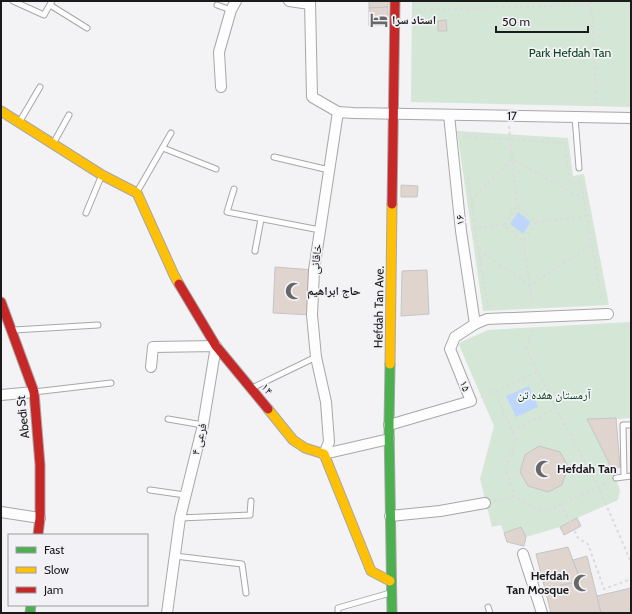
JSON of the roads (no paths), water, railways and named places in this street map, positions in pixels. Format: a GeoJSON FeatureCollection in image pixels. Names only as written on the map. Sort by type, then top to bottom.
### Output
{"type":"FeatureCollection","features":[{"type":"Feature","properties":{"kind":"main road","name":"Hefdah Tan Ave."},"geometry":{"type":"LineString","coordinates":[[392,613],[390,592],[389,424],[395,1]]}},
{"type":"Feature","properties":{"kind":"main road"},"geometry":{"type":"LineString","coordinates":[[1,111],[102,175],[137,193]]}},
{"type":"Feature","properties":{"kind":"main road","name":"۱۴"},"geometry":{"type":"LineString","coordinates":[[137,193],[174,275],[216,346],[293,440],[305,448],[324,454]]}},
{"type":"Feature","properties":{"kind":"main road","name":"Abedi St"},"geometry":{"type":"LineString","coordinates":[[1,302],[34,392],[40,466],[40,518],[38,534]]}},
{"type":"Feature","properties":{"kind":"main road"},"geometry":{"type":"LineString","coordinates":[[324,454],[371,571],[390,581]]}},
{"type":"Feature","properties":{"kind":"street"},"geometry":{"type":"LineString","coordinates":[[221,87],[219,52],[231,10],[236,1]]}},
{"type":"Feature","properties":{"kind":"street"},"geometry":{"type":"LineString","coordinates":[[289,1],[310,2],[312,97],[338,112]]}},
{"type":"Feature","properties":{"kind":"street","name":"17"},"geometry":{"type":"LineString","coordinates":[[338,112],[449,116],[631,118]]}},
{"type":"Feature","properties":{"kind":"street","name":"خاقانی"},"geometry":{"type":"LineString","coordinates":[[324,454],[329,442],[326,402],[316,357],[312,315],[314,270],[338,112]]}},
{"type":"Feature","properties":{"kind":"street","name":"۱۶"},"geometry":{"type":"LineString","coordinates":[[449,116],[461,230],[475,324]]}},
{"type":"Feature","properties":{"kind":"street","name":"۱۵"},"geometry":{"type":"LineString","coordinates":[[389,424],[471,401],[450,349],[455,337],[475,324],[487,319],[608,314]]}},
{"type":"Feature","properties":{"kind":"street"},"geometry":{"type":"LineString","coordinates":[[1,330],[12,330]]}},
{"type":"Feature","properties":{"kind":"street"},"geometry":{"type":"LineString","coordinates":[[151,367],[153,347],[216,346]]}},
{"type":"Feature","properties":{"kind":"street","name":"فرعی ۴"},"geometry":{"type":"LineString","coordinates":[[167,613],[180,518],[203,425],[216,346]]}},
{"type":"Feature","properties":{"kind":"street"},"geometry":{"type":"LineString","coordinates":[[1,394],[34,392]]}},
{"type":"Feature","properties":{"kind":"street"},"geometry":{"type":"LineString","coordinates":[[324,454],[389,440]]}},
{"type":"Feature","properties":{"kind":"street"},"geometry":{"type":"LineString","coordinates":[[390,516],[485,503]]}},
{"type":"Feature","properties":{"kind":"street"},"geometry":{"type":"LineString","coordinates":[[1,512],[40,518]]}},
{"type":"Feature","properties":{"kind":"street"},"geometry":{"type":"LineString","coordinates":[[523,554],[542,613]]}},
{"type":"Feature","properties":{"kind":"lane"},"geometry":{"type":"LineString","coordinates":[[13,1],[44,15],[51,3],[87,28]]}},
{"type":"Feature","properties":{"kind":"lane"},"geometry":{"type":"LineString","coordinates":[[217,5],[231,10]]}},
{"type":"Feature","properties":{"kind":"lane"},"geometry":{"type":"LineString","coordinates":[[18,122],[40,87]]}},
{"type":"Feature","properties":{"kind":"lane"},"geometry":{"type":"LineString","coordinates":[[53,145],[69,115]]}},
{"type":"Feature","properties":{"kind":"lane"},"geometry":{"type":"LineString","coordinates":[[574,117],[579,168]]}},
{"type":"Feature","properties":{"kind":"lane"},"geometry":{"type":"LineString","coordinates":[[137,193],[172,133]]}},
{"type":"Feature","properties":{"kind":"lane"},"geometry":{"type":"LineString","coordinates":[[163,148],[216,169]]}},
{"type":"Feature","properties":{"kind":"lane"},"geometry":{"type":"LineString","coordinates":[[274,157],[329,170]]}},
{"type":"Feature","properties":{"kind":"lane"},"geometry":{"type":"LineString","coordinates":[[86,213],[102,175]]}},
{"type":"Feature","properties":{"kind":"lane"},"geometry":{"type":"LineString","coordinates":[[234,189],[227,212],[320,230]]}},
{"type":"Feature","properties":{"kind":"lane"},"geometry":{"type":"LineString","coordinates":[[255,251],[261,219]]}},
{"type":"Feature","properties":{"kind":"lane"},"geometry":{"type":"LineString","coordinates":[[12,330],[98,325]]}},
{"type":"Feature","properties":{"kind":"lane"},"geometry":{"type":"LineString","coordinates":[[251,389],[316,357]]}},
{"type":"Feature","properties":{"kind":"lane"},"geometry":{"type":"LineString","coordinates":[[34,392],[111,383]]}},
{"type":"Feature","properties":{"kind":"lane"},"geometry":{"type":"LineString","coordinates":[[168,419],[203,425]]}},
{"type":"Feature","properties":{"kind":"lane"},"geometry":{"type":"LineString","coordinates":[[624,476],[622,425],[631,425]]}},
{"type":"Feature","properties":{"kind":"lane"},"geometry":{"type":"LineString","coordinates":[[616,478],[631,476]]}},
{"type":"Feature","properties":{"kind":"lane"},"geometry":{"type":"LineString","coordinates":[[150,490],[185,495]]}},
{"type":"Feature","properties":{"kind":"lane"},"geometry":{"type":"LineString","coordinates":[[180,518],[250,515],[251,501]]}},
{"type":"Feature","properties":{"kind":"lane"},"geometry":{"type":"LineString","coordinates":[[175,556],[242,564],[246,593]]}},
{"type":"Feature","properties":{"kind":"lane"},"geometry":{"type":"LineString","coordinates":[[338,613],[338,608],[390,592]]}},
{"type":"Feature","properties":{"kind":"lane"},"geometry":{"type":"LineString","coordinates":[[488,607],[490,613]]}},
{"type":"Feature","properties":{"kind":"water"},"geometry":{"type":"Polygon","coordinates":[[[518,212],[531,222],[523,234],[510,224],[518,212]]]}},
{"type":"Feature","properties":{"kind":"water"},"geometry":{"type":"Polygon","coordinates":[[[529,386],[538,407],[516,417],[506,396],[529,386]]]}},
{"type":"Feature","properties":{"kind":"place","name":"استاد سرا"},"geometry":{"type":"Point","coordinates":[379,20]}},
{"type":"Feature","properties":{"kind":"place","name":"حاج ابراهیم"},"geometry":{"type":"Point","coordinates":[294,291]}},
{"type":"Feature","properties":{"kind":"place","name":"Hefdah Tan"},"geometry":{"type":"Point","coordinates":[544,469]}},
{"type":"Feature","properties":{"kind":"place","name":"Hefdah Tan Mosque"},"geometry":{"type":"Point","coordinates":[582,583]}},
{"type":"Feature","properties":{"kind":"park label","name":"Park Hefdah Tan"},"geometry":{"type":"Point","coordinates":[570,53]}},
{"type":"Feature","properties":{"kind":"park label","name":"آرمستان هفده تن"},"geometry":{"type":"Point","coordinates":[554,395]}}]}
